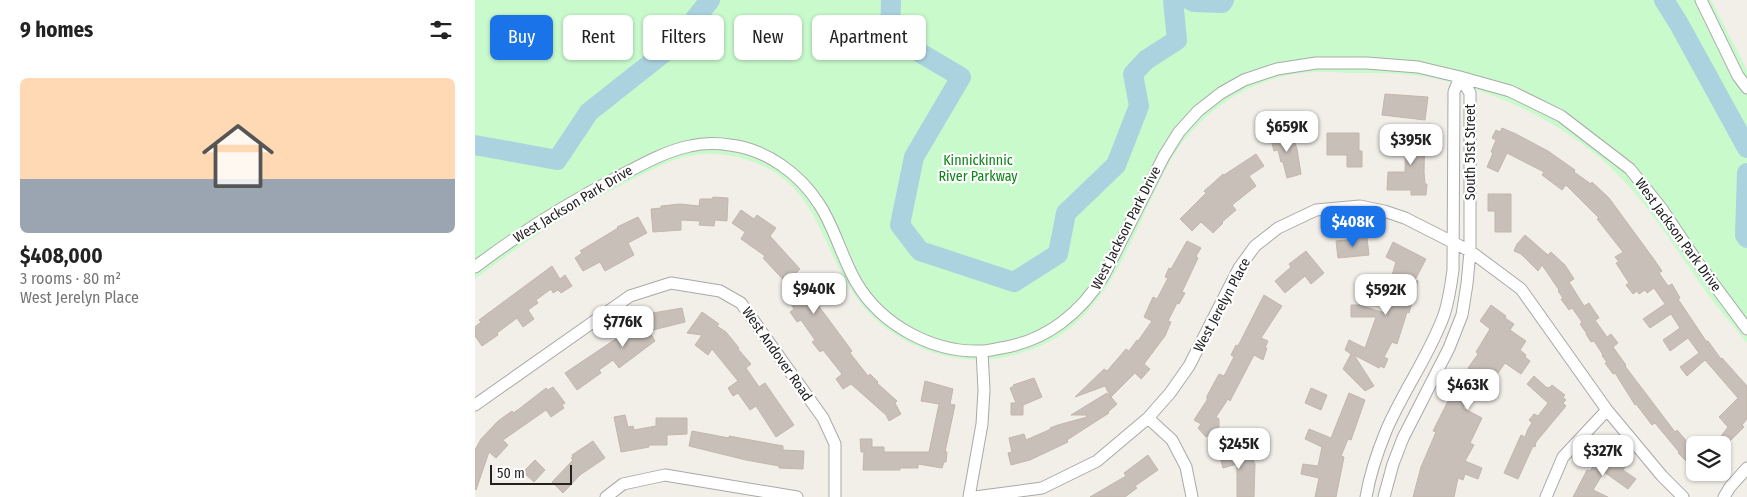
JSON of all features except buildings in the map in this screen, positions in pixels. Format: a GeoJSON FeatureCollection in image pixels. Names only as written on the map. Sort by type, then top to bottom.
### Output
{"type":"FeatureCollection","features":[{"type":"Feature","properties":{"kind":"street"},"geometry":{"type":"LineString","coordinates":[[1701,0],[1738,76],[1747,88]]}},
{"type":"Feature","properties":{"kind":"street","name":"West Jackson Park Drive"},"geometry":{"type":"LineString","coordinates":[[475,268],[538,223],[635,167],[674,150],[692,146],[731,145],[753,151],[773,160],[792,173],[806,187],[820,205],[857,284],[885,316],[904,330],[923,340],[949,348],[982,351],[1011,346],[1043,334],[1074,314],[1093,293],[1164,156],[1179,132],[1199,111],[1221,93],[1244,80],[1277,69],[1316,63],[1367,63],[1418,67],[1460,77],[1510,92],[1561,116],[1630,169],[1662,209],[1698,263],[1747,329]]}},
{"type":"Feature","properties":{"kind":"street","name":"South 51st Street"},"geometry":{"type":"LineString","coordinates":[[1366,497],[1375,458],[1386,430],[1433,340],[1444,315],[1449,297],[1453,270],[1455,92],[1460,77]]}},
{"type":"Feature","properties":{"kind":"street","name":"South 51st Street"},"geometry":{"type":"LineString","coordinates":[[1383,497],[1403,438],[1449,348],[1462,314],[1470,251],[1470,93],[1460,77]]}},
{"type":"Feature","properties":{"kind":"street","name":"West Jerelyn Place"},"geometry":{"type":"LineString","coordinates":[[975,497],[1042,488],[1097,461],[1148,418],[1170,392],[1189,366],[1239,268],[1255,246],[1278,228],[1316,210],[1360,206],[1405,218],[1453,242],[1470,251],[1521,289],[1607,410],[1662,476],[1683,497]]}},
{"type":"Feature","properties":{"kind":"street","name":"West Andover Road"},"geometry":{"type":"LineString","coordinates":[[475,405],[630,296],[671,282],[721,291],[741,303],[823,418],[835,444],[835,497]]}},
{"type":"Feature","properties":{"kind":"street"},"geometry":{"type":"LineString","coordinates":[[969,497],[982,424],[984,390],[982,351]]}},
{"type":"Feature","properties":{"kind":"street"},"geometry":{"type":"LineString","coordinates":[[1546,497],[1563,457],[1607,410]]}},
{"type":"Feature","properties":{"kind":"street"},"geometry":{"type":"LineString","coordinates":[[1148,418],[1172,440],[1186,467],[1192,497]]}},
{"type":"Feature","properties":{"kind":"street"},"geometry":{"type":"LineString","coordinates":[[1375,458],[1393,464]]}},
{"type":"Feature","properties":{"kind":"street"},"geometry":{"type":"LineString","coordinates":[[1723,497],[1747,468]]}},
{"type":"Feature","properties":{"kind":"street"},"geometry":{"type":"LineString","coordinates":[[606,497],[623,484],[665,475],[797,497]]}},
{"type":"Feature","properties":{"kind":"green space","name":"Kinnickinnic River Parkway"},"geometry":{"type":"Polygon","coordinates":[[[475,0],[1711,0],[1747,70],[1747,343],[1716,305],[1647,208],[1616,172],[1598,156],[1559,128],[1518,106],[1496,97],[1450,82],[1427,77],[1390,74],[1309,72],[1295,74],[1261,83],[1245,90],[1216,109],[1190,133],[1173,156],[1124,256],[1111,280],[1096,301],[1078,321],[1058,337],[1033,349],[1008,356],[973,360],[935,353],[916,346],[883,326],[856,297],[844,278],[816,220],[792,186],[775,173],[754,162],[722,154],[697,155],[673,160],[629,181],[550,227],[475,279],[475,0]]]}},
{"type":"Feature","properties":{"kind":"waterway"},"geometry":{"type":"LineString","coordinates":[[475,145],[557,160],[589,112],[675,44],[710,0]]}},
{"type":"Feature","properties":{"kind":"waterway"},"geometry":{"type":"LineString","coordinates":[[891,0],[890,35],[961,77],[914,157],[900,225],[920,251],[1014,282],[1058,254],[1066,213],[1116,165],[1139,106],[1133,74],[1146,60],[1177,40],[1173,0]]}},
{"type":"Feature","properties":{"kind":"waterway"},"geometry":{"type":"LineString","coordinates":[[1190,0],[1194,2],[1222,3],[1224,0]]}},
{"type":"Feature","properties":{"kind":"waterway"},"geometry":{"type":"LineString","coordinates":[[1664,0],[1747,148]]}},
{"type":"Feature","properties":{"kind":"waterway"},"geometry":{"type":"LineString","coordinates":[[1747,173],[1745,235],[1747,238]]}}]}
